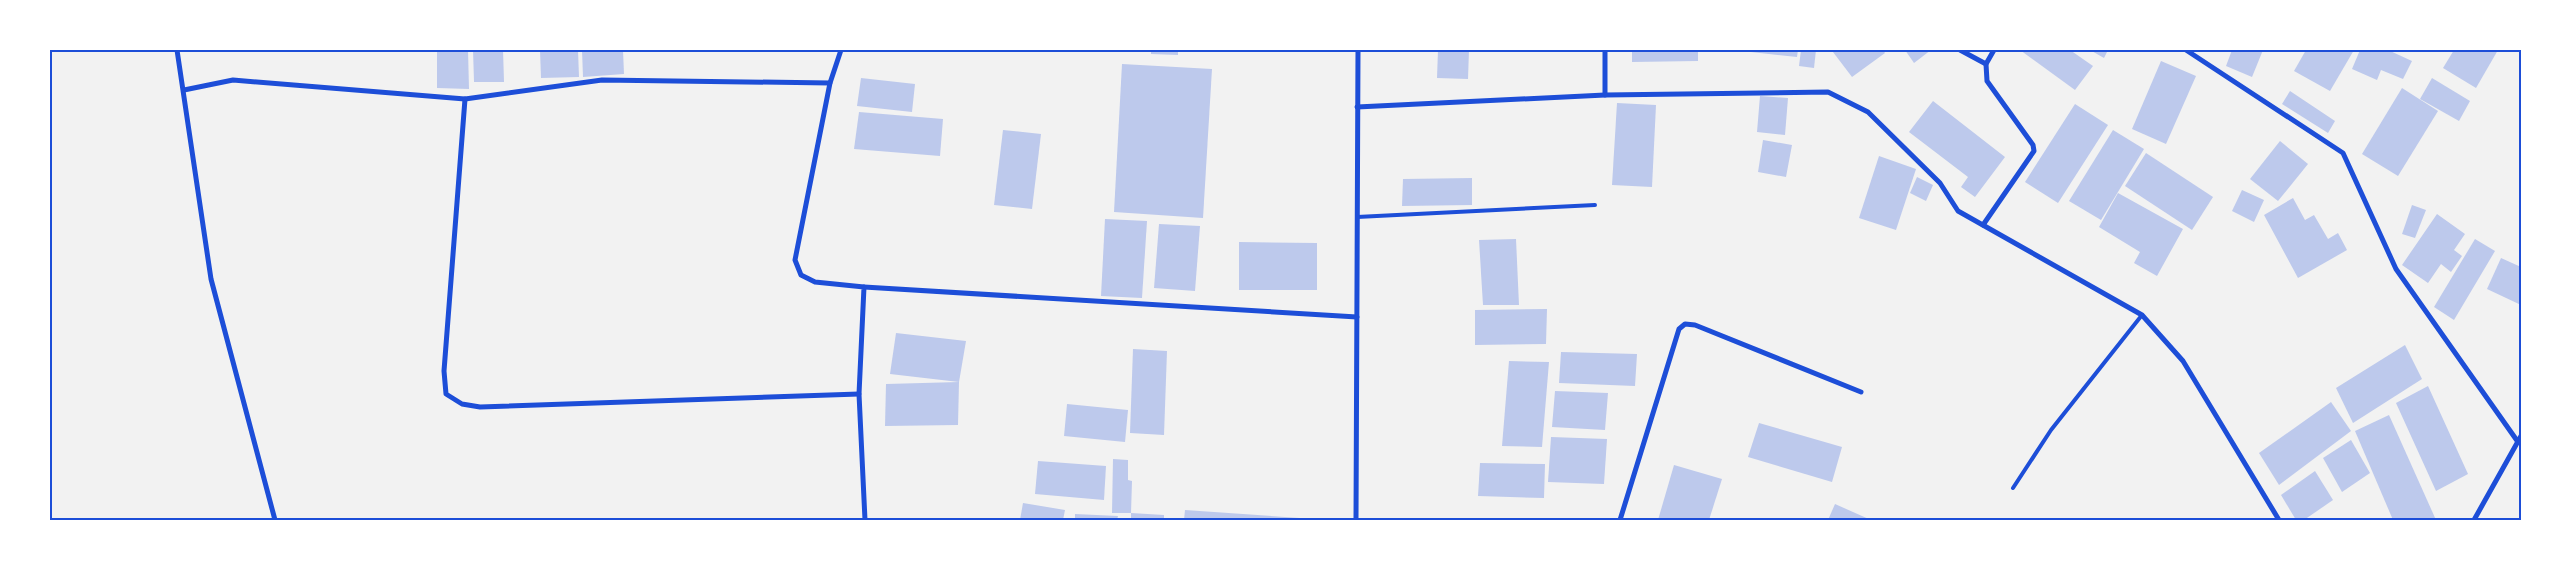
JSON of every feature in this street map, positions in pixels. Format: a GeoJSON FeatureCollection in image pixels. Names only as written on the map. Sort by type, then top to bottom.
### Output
{"type":"FeatureCollection","features":[{"type":"Feature","properties":{"kind":"street"},"geometry":{"type":"LineString","coordinates":[[177,50],[211,280],[275,520]]}},
{"type":"Feature","properties":{"kind":"street"},"geometry":{"type":"LineString","coordinates":[[842,50],[830,83],[795,260],[801,275],[815,282],[864,287],[1357,317]]}},
{"type":"Feature","properties":{"kind":"street"},"geometry":{"type":"LineString","coordinates":[[1356,520],[1358,50]]}},
{"type":"Feature","properties":{"kind":"street"},"geometry":{"type":"LineString","coordinates":[[1605,50],[1605,94]]}},
{"type":"Feature","properties":{"kind":"street"},"geometry":{"type":"LineString","coordinates":[[1960,50],[1986,64]]}},
{"type":"Feature","properties":{"kind":"street"},"geometry":{"type":"LineString","coordinates":[[1983,224],[2034,151],[2033,144],[1987,81],[1986,64],[1994,50]]}},
{"type":"Feature","properties":{"kind":"street"},"geometry":{"type":"LineString","coordinates":[[2186,50],[2343,152],[2396,269],[2520,439],[2474,520]]}},
{"type":"Feature","properties":{"kind":"street"},"geometry":{"type":"LineString","coordinates":[[184,90],[233,80],[465,99],[602,80],[830,83]]}},
{"type":"Feature","properties":{"kind":"street"},"geometry":{"type":"LineString","coordinates":[[1357,107],[1605,94],[1828,92],[1868,112],[1940,184],[1958,211],[2142,315],[2183,361],[2279,520]]}},
{"type":"Feature","properties":{"kind":"street"},"geometry":{"type":"LineString","coordinates":[[465,99],[444,371],[446,394],[462,404],[480,407],[859,394]]}},
{"type":"Feature","properties":{"kind":"street"},"geometry":{"type":"LineString","coordinates":[[864,287],[859,394],[865,520]]}},
{"type":"Feature","properties":{"kind":"street"},"geometry":{"type":"LineString","coordinates":[[1620,520],[1679,329],[1685,324],[1695,325],[1861,392]]}},
{"type":"Feature","properties":{"kind":"lane"},"geometry":{"type":"LineString","coordinates":[[1357,217],[1595,205]]}},
{"type":"Feature","properties":{"kind":"lane"},"geometry":{"type":"LineString","coordinates":[[2013,488],[2051,430],[2142,315]]}},
{"type":"Feature","properties":{"kind":"building"},"geometry":{"type":"Polygon","coordinates":[[[437,50],[468,50],[469,89],[437,88],[437,50]]]}},
{"type":"Feature","properties":{"kind":"building"},"geometry":{"type":"Polygon","coordinates":[[[473,50],[503,50],[504,82],[474,82],[473,50]]]}},
{"type":"Feature","properties":{"kind":"building"},"geometry":{"type":"Polygon","coordinates":[[[540,50],[578,50],[579,77],[541,78],[540,50]]]}},
{"type":"Feature","properties":{"kind":"building"},"geometry":{"type":"Polygon","coordinates":[[[582,50],[623,50],[624,74],[583,77],[582,50]]]}},
{"type":"Feature","properties":{"kind":"building"},"geometry":{"type":"Polygon","coordinates":[[[1151,50],[1178,50],[1178,55],[1151,54],[1151,50]]]}},
{"type":"Feature","properties":{"kind":"building"},"geometry":{"type":"Polygon","coordinates":[[[1438,50],[1469,50],[1468,79],[1437,78],[1438,50]]]}},
{"type":"Feature","properties":{"kind":"building"},"geometry":{"type":"Polygon","coordinates":[[[1632,50],[1698,50],[1698,61],[1632,62],[1632,50]]]}},
{"type":"Feature","properties":{"kind":"building"},"geometry":{"type":"Polygon","coordinates":[[[1733,50],[1798,50],[1797,57],[1733,50]]]}},
{"type":"Feature","properties":{"kind":"building"},"geometry":{"type":"Polygon","coordinates":[[[1801,50],[1816,50],[1814,68],[1799,66],[1801,50]]]}},
{"type":"Feature","properties":{"kind":"building"},"geometry":{"type":"Polygon","coordinates":[[[1835,50],[1883,50],[1885,53],[1852,77],[1833,52],[1835,50]]]}},
{"type":"Feature","properties":{"kind":"building"},"geometry":{"type":"Polygon","coordinates":[[[1905,50],[1931,50],[1914,63],[1905,50]]]}},
{"type":"Feature","properties":{"kind":"building"},"geometry":{"type":"Polygon","coordinates":[[[2020,50],[2070,50],[2093,66],[2075,90],[2020,50]]]}},
{"type":"Feature","properties":{"kind":"building"},"geometry":{"type":"Polygon","coordinates":[[[2090,50],[2108,50],[2104,58],[2090,50]]]}},
{"type":"Feature","properties":{"kind":"building"},"geometry":{"type":"Polygon","coordinates":[[[2232,50],[2263,50],[2252,77],[2226,66],[2232,50]]]}},
{"type":"Feature","properties":{"kind":"building"},"geometry":{"type":"Polygon","coordinates":[[[2306,50],[2354,50],[2330,91],[2294,71],[2306,50]]]}},
{"type":"Feature","properties":{"kind":"building"},"geometry":{"type":"Polygon","coordinates":[[[2360,50],[2388,50],[2412,61],[2403,79],[2381,70],[2377,80],[2352,69],[2360,50]]]}},
{"type":"Feature","properties":{"kind":"building"},"geometry":{"type":"Polygon","coordinates":[[[2454,50],[2498,50],[2476,88],[2443,68],[2454,50]]]}},
{"type":"Feature","properties":{"kind":"building"},"geometry":{"type":"Polygon","coordinates":[[[2161,61],[2196,76],[2166,144],[2132,129],[2161,61]]]}},
{"type":"Feature","properties":{"kind":"building"},"geometry":{"type":"Polygon","coordinates":[[[1122,64],[1212,69],[1203,218],[1114,212],[1122,64]]]}},
{"type":"Feature","properties":{"kind":"building"},"geometry":{"type":"Polygon","coordinates":[[[861,78],[915,84],[912,112],[857,106],[861,78]]]}},
{"type":"Feature","properties":{"kind":"building"},"geometry":{"type":"Polygon","coordinates":[[[2432,78],[2470,101],[2459,121],[2420,99],[2432,78]]]}},
{"type":"Feature","properties":{"kind":"building"},"geometry":{"type":"Polygon","coordinates":[[[2402,88],[2438,111],[2398,176],[2362,154],[2402,88]]]}},
{"type":"Feature","properties":{"kind":"building"},"geometry":{"type":"Polygon","coordinates":[[[2290,91],[2335,121],[2328,133],[2282,104],[2290,91]]]}},
{"type":"Feature","properties":{"kind":"building"},"geometry":{"type":"Polygon","coordinates":[[[1760,96],[1788,98],[1785,135],[1757,132],[1760,96]]]}},
{"type":"Feature","properties":{"kind":"building"},"geometry":{"type":"Polygon","coordinates":[[[1933,101],[2005,157],[1975,197],[1961,187],[1968,177],[1909,132],[1933,101]]]}},
{"type":"Feature","properties":{"kind":"building"},"geometry":{"type":"Polygon","coordinates":[[[1617,103],[1656,105],[1652,187],[1612,185],[1617,103]]]}},
{"type":"Feature","properties":{"kind":"building"},"geometry":{"type":"Polygon","coordinates":[[[2075,104],[2108,125],[2058,203],[2025,182],[2075,104]]]}},
{"type":"Feature","properties":{"kind":"building"},"geometry":{"type":"Polygon","coordinates":[[[859,112],[943,119],[940,156],[854,149],[859,112]]]}},
{"type":"Feature","properties":{"kind":"building"},"geometry":{"type":"Polygon","coordinates":[[[1003,130],[1041,134],[1032,209],[994,205],[1003,130]]]}},
{"type":"Feature","properties":{"kind":"building"},"geometry":{"type":"Polygon","coordinates":[[[2113,130],[2144,149],[2101,220],[2069,201],[2113,130]]]}},
{"type":"Feature","properties":{"kind":"building"},"geometry":{"type":"Polygon","coordinates":[[[1763,140],[1792,145],[1786,177],[1758,172],[1763,140]]]}},
{"type":"Feature","properties":{"kind":"building"},"geometry":{"type":"Polygon","coordinates":[[[2280,141],[2308,164],[2278,201],[2250,179],[2280,141]]]}},
{"type":"Feature","properties":{"kind":"building"},"geometry":{"type":"Polygon","coordinates":[[[2146,153],[2213,197],[2192,230],[2125,186],[2146,153]]]}},
{"type":"Feature","properties":{"kind":"building"},"geometry":{"type":"Polygon","coordinates":[[[1879,156],[1916,169],[1896,230],[1859,218],[1879,156]]]}},
{"type":"Feature","properties":{"kind":"building"},"geometry":{"type":"Polygon","coordinates":[[[1917,177],[1933,185],[1926,201],[1910,193],[1917,177]]]}},
{"type":"Feature","properties":{"kind":"building"},"geometry":{"type":"Polygon","coordinates":[[[1472,178],[1472,205],[1402,206],[1403,179],[1472,178]]]}},
{"type":"Feature","properties":{"kind":"building"},"geometry":{"type":"Polygon","coordinates":[[[2242,190],[2264,200],[2254,222],[2232,211],[2242,190]]]}},
{"type":"Feature","properties":{"kind":"building"},"geometry":{"type":"Polygon","coordinates":[[[2118,193],[2183,229],[2157,276],[2134,263],[2140,252],[2099,227],[2118,193]]]}},
{"type":"Feature","properties":{"kind":"building"},"geometry":{"type":"Polygon","coordinates":[[[2293,198],[2305,220],[2314,215],[2328,239],[2338,233],[2347,250],[2298,278],[2264,215],[2293,198]]]}},
{"type":"Feature","properties":{"kind":"building"},"geometry":{"type":"Polygon","coordinates":[[[2412,205],[2426,210],[2415,238],[2402,234],[2412,205]]]}},
{"type":"Feature","properties":{"kind":"building"},"geometry":{"type":"Polygon","coordinates":[[[2437,214],[2465,234],[2454,250],[2462,256],[2451,272],[2441,264],[2428,283],[2402,265],[2437,214]]]}},
{"type":"Feature","properties":{"kind":"building"},"geometry":{"type":"Polygon","coordinates":[[[1105,219],[1147,221],[1142,298],[1101,296],[1105,219]]]}},
{"type":"Feature","properties":{"kind":"building"},"geometry":{"type":"Polygon","coordinates":[[[1159,224],[1200,226],[1195,291],[1154,288],[1159,224]]]}},
{"type":"Feature","properties":{"kind":"building"},"geometry":{"type":"Polygon","coordinates":[[[1516,239],[1519,305],[1483,305],[1479,240],[1516,239]]]}},
{"type":"Feature","properties":{"kind":"building"},"geometry":{"type":"Polygon","coordinates":[[[2475,239],[2495,251],[2454,320],[2434,307],[2475,239]]]}},
{"type":"Feature","properties":{"kind":"building"},"geometry":{"type":"Polygon","coordinates":[[[1239,242],[1317,243],[1317,290],[1239,290],[1239,242]]]}},
{"type":"Feature","properties":{"kind":"building"},"geometry":{"type":"Polygon","coordinates":[[[2501,258],[2521,267],[2521,305],[2487,289],[2501,258]]]}},
{"type":"Feature","properties":{"kind":"building"},"geometry":{"type":"Polygon","coordinates":[[[1547,309],[1546,344],[1475,345],[1475,310],[1547,309]]]}},
{"type":"Feature","properties":{"kind":"building"},"geometry":{"type":"Polygon","coordinates":[[[896,333],[966,341],[959,382],[890,374],[896,333]]]}},
{"type":"Feature","properties":{"kind":"building"},"geometry":{"type":"Polygon","coordinates":[[[2405,345],[2422,379],[2353,423],[2336,388],[2405,345]]]}},
{"type":"Feature","properties":{"kind":"building"},"geometry":{"type":"Polygon","coordinates":[[[1133,349],[1167,351],[1164,435],[1130,433],[1133,349]]]}},
{"type":"Feature","properties":{"kind":"building"},"geometry":{"type":"Polygon","coordinates":[[[1561,352],[1637,354],[1635,386],[1559,383],[1561,352]]]}},
{"type":"Feature","properties":{"kind":"building"},"geometry":{"type":"Polygon","coordinates":[[[1509,361],[1549,362],[1542,447],[1502,446],[1509,361]]]}},
{"type":"Feature","properties":{"kind":"building"},"geometry":{"type":"Polygon","coordinates":[[[959,382],[958,425],[885,426],[886,384],[959,382]]]}},
{"type":"Feature","properties":{"kind":"building"},"geometry":{"type":"Polygon","coordinates":[[[2428,386],[2468,474],[2436,491],[2396,403],[2428,386]]]}},
{"type":"Feature","properties":{"kind":"building"},"geometry":{"type":"Polygon","coordinates":[[[1555,391],[1608,393],[1605,430],[1552,427],[1555,391]]]}},
{"type":"Feature","properties":{"kind":"building"},"geometry":{"type":"Polygon","coordinates":[[[2331,402],[2351,431],[2279,485],[2259,453],[2331,402]]]}},
{"type":"Feature","properties":{"kind":"building"},"geometry":{"type":"Polygon","coordinates":[[[1067,404],[1128,410],[1125,442],[1064,436],[1067,404]]]}},
{"type":"Feature","properties":{"kind":"building"},"geometry":{"type":"Polygon","coordinates":[[[2389,415],[2436,520],[2393,520],[2355,431],[2389,415]]]}},
{"type":"Feature","properties":{"kind":"building"},"geometry":{"type":"Polygon","coordinates":[[[1759,423],[1842,447],[1832,482],[1748,457],[1759,423]]]}},
{"type":"Feature","properties":{"kind":"building"},"geometry":{"type":"Polygon","coordinates":[[[1551,437],[1607,439],[1604,484],[1548,482],[1551,437]]]}},
{"type":"Feature","properties":{"kind":"building"},"geometry":{"type":"Polygon","coordinates":[[[2351,440],[2370,473],[2342,492],[2323,458],[2351,440]]]}},
{"type":"Feature","properties":{"kind":"building"},"geometry":{"type":"Polygon","coordinates":[[[1113,459],[1128,460],[1128,480],[1132,481],[1131,513],[1112,513],[1113,459]]]}},
{"type":"Feature","properties":{"kind":"building"},"geometry":{"type":"Polygon","coordinates":[[[1038,461],[1106,466],[1104,500],[1035,494],[1038,461]]]}},
{"type":"Feature","properties":{"kind":"building"},"geometry":{"type":"Polygon","coordinates":[[[1480,463],[1545,464],[1544,498],[1478,496],[1480,463]]]}},
{"type":"Feature","properties":{"kind":"building"},"geometry":{"type":"Polygon","coordinates":[[[1674,465],[1722,479],[1709,520],[1658,520],[1674,465]]]}},
{"type":"Feature","properties":{"kind":"building"},"geometry":{"type":"Polygon","coordinates":[[[2315,471],[2333,500],[2304,520],[2296,520],[2281,495],[2315,471]]]}},
{"type":"Feature","properties":{"kind":"building"},"geometry":{"type":"Polygon","coordinates":[[[1023,503],[1065,510],[1063,520],[1020,520],[1023,503]]]}},
{"type":"Feature","properties":{"kind":"building"},"geometry":{"type":"Polygon","coordinates":[[[1835,504],[1871,520],[1828,520],[1835,504]]]}},
{"type":"Feature","properties":{"kind":"building"},"geometry":{"type":"Polygon","coordinates":[[[1185,510],[1300,518],[1299,520],[1184,520],[1185,510]]]}},
{"type":"Feature","properties":{"kind":"building"},"geometry":{"type":"Polygon","coordinates":[[[1131,513],[1164,515],[1164,520],[1131,520],[1131,513]]]}},
{"type":"Feature","properties":{"kind":"building"},"geometry":{"type":"Polygon","coordinates":[[[1075,514],[1118,516],[1117,520],[1075,520],[1075,514]]]}}]}
